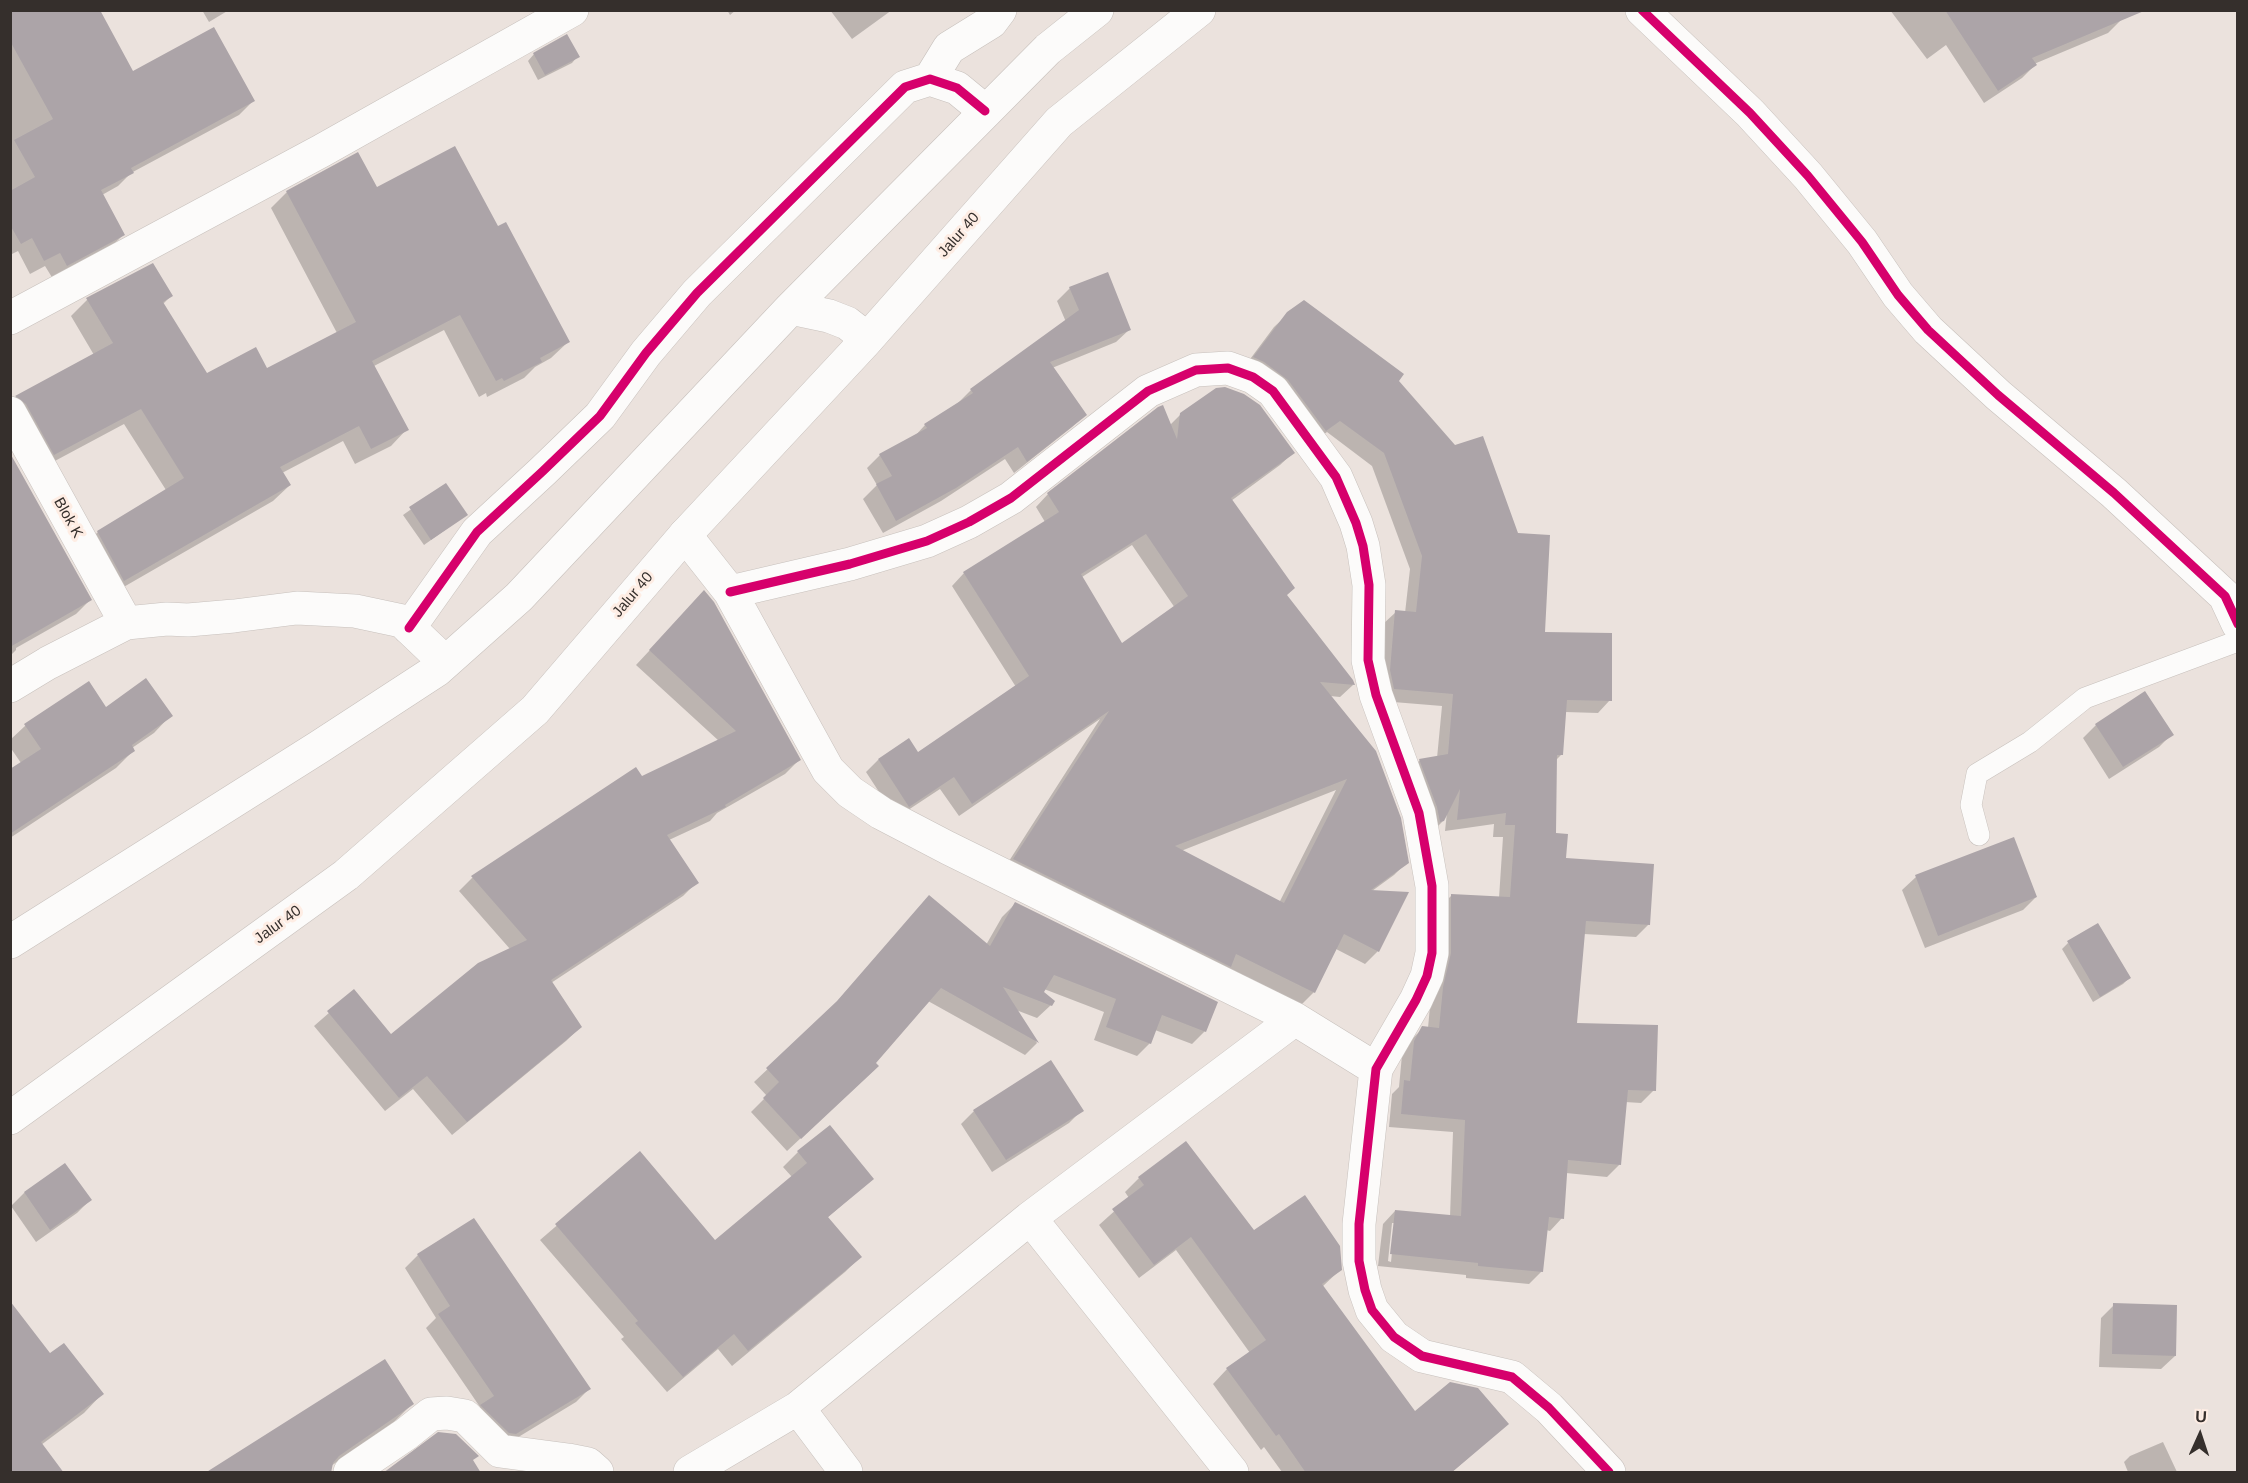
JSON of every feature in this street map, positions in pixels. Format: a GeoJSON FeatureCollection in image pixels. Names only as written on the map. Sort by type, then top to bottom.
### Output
{"type":"FeatureCollection","features":[{"type":"Feature","properties":{"kind":"main road"},"geometry":{"type":"LineString","coordinates":[[10,318],[321,151],[572,10]]}},
{"type":"Feature","properties":{"kind":"main road"},"geometry":{"type":"LineString","coordinates":[[930,79],[949,48],[991,22],[1000,10]]}},
{"type":"Feature","properties":{"kind":"main road"},"geometry":{"type":"LineString","coordinates":[[10,942],[437,670],[519,597],[791,308],[985,111],[1048,49],[1097,10]]}},
{"type":"Feature","properties":{"kind":"main road","name":"Jalur 40"},"geometry":{"type":"LineString","coordinates":[[10,1118],[346,875],[535,710],[685,535],[864,344],[1059,122],[1199,10]]}},
{"type":"Feature","properties":{"kind":"main road"},"geometry":{"type":"LineString","coordinates":[[1641,10],[1750,113],[1808,176],[1862,242],[1898,295],[1928,330],[1998,395],[2114,493],[2225,596],[2238,624]]}},
{"type":"Feature","properties":{"kind":"main road"},"geometry":{"type":"LineString","coordinates":[[409,628],[477,532],[600,416],[646,353],[698,293],[905,87],[930,79],[957,88],[985,111]]}},
{"type":"Feature","properties":{"kind":"main road"},"geometry":{"type":"LineString","coordinates":[[791,308],[829,316],[847,323],[856,330],[864,344]]}},
{"type":"Feature","properties":{"kind":"main road"},"geometry":{"type":"LineString","coordinates":[[730,592],[850,564],[927,541],[969,522],[1011,498],[1148,391],[1196,370],[1228,368],[1253,377],[1273,391],[1336,477],[1356,523],[1363,546],[1369,585],[1368,660],[1376,695],[1419,813],[1432,886],[1432,953],[1427,976],[1376,1070],[1359,1224],[1359,1261],[1365,1290],[1372,1310],[1394,1337],[1422,1356],[1512,1377],[1550,1408],[1610,1473]]}},
{"type":"Feature","properties":{"kind":"main road","name":"Blok K"},"geometry":{"type":"LineString","coordinates":[[10,413],[126,624]]}},
{"type":"Feature","properties":{"kind":"main road"},"geometry":{"type":"LineString","coordinates":[[685,535],[730,592],[828,770],[850,792],[881,813],[948,848],[1295,1019],[1376,1070]]}},
{"type":"Feature","properties":{"kind":"main road"},"geometry":{"type":"LineString","coordinates":[[10,686],[48,663],[126,624],[167,619],[188,620],[234,616],[297,608],[356,611],[402,621],[445,662]]}},
{"type":"Feature","properties":{"kind":"main road"},"geometry":{"type":"LineString","coordinates":[[690,1473],[798,1407],[1030,1218],[1295,1019]]}},
{"type":"Feature","properties":{"kind":"main road"},"geometry":{"type":"LineString","coordinates":[[1030,1218],[1232,1473]]}},
{"type":"Feature","properties":{"kind":"main road"},"geometry":{"type":"LineString","coordinates":[[798,1407],[846,1473]]}},
{"type":"Feature","properties":{"kind":"main road"},"geometry":{"type":"LineString","coordinates":[[350,1473],[406,1434],[430,1414],[447,1413],[465,1416],[500,1451],[588,1464],[597,1473]]}},
{"type":"Feature","properties":{"kind":"lane"},"geometry":{"type":"LineString","coordinates":[[1979,835],[1971,805],[1977,774],[2030,742],[2085,698],[2238,641]]}},
{"type":"Feature","properties":{"kind":"building"},"geometry":{"type":"Polygon","coordinates":[[[10,10],[100,10],[133,71],[214,27],[255,101],[131,168],[134,173],[101,190],[125,235],[67,266],[60,253],[44,261],[32,238],[21,244],[10,225],[10,191],[35,177],[14,140],[53,119],[10,41],[10,10]]]}},
{"type":"Feature","properties":{"kind":"building"},"geometry":{"type":"Polygon","coordinates":[[[1945,10],[2144,11],[2032,58],[2037,65],[1998,91],[1945,10]]]}},
{"type":"Feature","properties":{"kind":"building"},"geometry":{"type":"Polygon","coordinates":[[[567,34],[580,57],[545,75],[533,53],[567,34]]]}},
{"type":"Feature","properties":{"kind":"building"},"geometry":{"type":"Polygon","coordinates":[[[455,146],[498,226],[506,222],[570,342],[540,358],[542,362],[504,381],[502,378],[496,381],[460,315],[372,361],[409,430],[371,449],[359,426],[280,467],[291,485],[124,581],[97,531],[184,478],[141,409],[54,455],[26,404],[15,396],[113,343],[86,298],[153,263],[173,296],[163,302],[207,373],[256,347],[267,368],[356,322],[286,191],[358,152],[377,187],[455,146]]]}},
{"type":"Feature","properties":{"kind":"building"},"geometry":{"type":"Polygon","coordinates":[[[1108,272],[1131,330],[1050,362],[1087,415],[1027,462],[1018,447],[956,488],[896,521],[876,484],[892,476],[879,454],[927,428],[924,424],[973,393],[970,389],[1079,310],[1069,287],[1108,272]]]}},
{"type":"Feature","properties":{"kind":"building"},"geometry":{"type":"Polygon","coordinates":[[[1304,300],[1404,374],[1399,381],[1455,445],[1483,436],[1518,533],[1550,535],[1545,632],[1612,633],[1612,701],[1567,700],[1563,755],[1557,755],[1556,833],[1568,834],[1566,858],[1654,864],[1650,925],[1586,921],[1577,1023],[1658,1025],[1656,1091],[1628,1090],[1621,1165],[1568,1160],[1564,1219],[1549,1217],[1543,1272],[1390,1254],[1395,1210],[1461,1216],[1465,1120],[1401,1114],[1404,1080],[1410,1081],[1414,1041],[1422,1026],[1439,1028],[1443,987],[1451,953],[1451,894],[1510,897],[1515,825],[1505,825],[1506,813],[1457,820],[1460,789],[1444,821],[1440,822],[1437,807],[1419,759],[1448,754],[1453,694],[1394,689],[1390,670],[1395,610],[1416,612],[1422,556],[1384,453],[1340,421],[1326,431],[1288,380],[1264,362],[1253,357],[1287,312],[1304,300]]]}},
{"type":"Feature","properties":{"kind":"building"},"geometry":{"type":"Polygon","coordinates":[[[1225,387],[1244,394],[1260,405],[1295,453],[1231,498],[1295,588],[1287,595],[1353,680],[1355,685],[1320,682],[1376,751],[1401,818],[1409,863],[1371,890],[1409,892],[1379,952],[1344,934],[1315,993],[1236,954],[1231,967],[1013,859],[1109,711],[972,804],[954,777],[909,807],[878,759],[909,738],[918,752],[1029,676],[963,572],[1059,512],[1047,493],[1158,407],[1163,405],[1177,439],[1180,413],[1216,388],[1225,387]],[[1146,534],[1081,574],[1122,643],[1188,596],[1146,534]],[[1347,779],[1175,846],[1284,903],[1347,779]]]}},
{"type":"Feature","properties":{"kind":"building"},"geometry":{"type":"Polygon","coordinates":[[[10,453],[92,600],[10,647],[10,453]]]}},
{"type":"Feature","properties":{"kind":"building"},"geometry":{"type":"Polygon","coordinates":[[[446,483],[468,515],[431,540],[409,507],[446,483]]]}},
{"type":"Feature","properties":{"kind":"building"},"geometry":{"type":"Polygon","coordinates":[[[704,590],[714,602],[801,760],[725,805],[726,807],[667,835],[699,883],[551,980],[582,1027],[467,1122],[427,1076],[399,1098],[327,1011],[354,989],[391,1034],[478,963],[527,940],[471,876],[636,767],[642,776],[736,731],[649,650],[704,590]]]}},
{"type":"Feature","properties":{"kind":"building"},"geometry":{"type":"Polygon","coordinates":[[[146,678],[173,716],[132,745],[135,751],[10,834],[10,769],[41,749],[24,724],[89,681],[106,707],[146,678]]]}},
{"type":"Feature","properties":{"kind":"building"},"geometry":{"type":"Polygon","coordinates":[[[2145,691],[2174,735],[2123,767],[2095,724],[2145,691]]]}},
{"type":"Feature","properties":{"kind":"building"},"geometry":{"type":"Polygon","coordinates":[[[2014,837],[2037,897],[1938,936],[1915,875],[2014,837]]]}},
{"type":"Feature","properties":{"kind":"building"},"geometry":{"type":"Polygon","coordinates":[[[929,895],[990,946],[1015,902],[1218,1002],[1206,1032],[1162,1015],[1151,1044],[1106,1027],[1116,999],[1054,975],[1044,992],[1055,1001],[1052,1006],[1003,987],[1039,1043],[941,988],[876,1063],[879,1066],[801,1139],[763,1098],[779,1082],[766,1068],[837,1001],[929,895]]]}},
{"type":"Feature","properties":{"kind":"building"},"geometry":{"type":"Polygon","coordinates":[[[2098,923],[2131,978],[2100,997],[2067,941],[2098,923]]]}},
{"type":"Feature","properties":{"kind":"building"},"geometry":{"type":"Polygon","coordinates":[[[1051,1060],[1084,1111],[1006,1160],[973,1110],[1051,1060]]]}},
{"type":"Feature","properties":{"kind":"building"},"geometry":{"type":"Polygon","coordinates":[[[830,1125],[874,1179],[828,1217],[862,1257],[748,1351],[734,1334],[683,1377],[635,1323],[638,1321],[555,1224],[640,1151],[715,1240],[807,1163],[797,1151],[830,1125]]]}},
{"type":"Feature","properties":{"kind":"building"},"geometry":{"type":"Polygon","coordinates":[[[1186,1141],[1254,1230],[1305,1195],[1340,1246],[1342,1270],[1322,1284],[1415,1411],[1450,1382],[1478,1388],[1509,1424],[1451,1473],[1306,1473],[1279,1434],[1276,1436],[1226,1368],[1266,1340],[1191,1237],[1154,1265],[1112,1209],[1144,1185],[1138,1177],[1186,1141]]]}},
{"type":"Feature","properties":{"kind":"building"},"geometry":{"type":"Polygon","coordinates":[[[65,1163],[92,1200],[50,1230],[24,1192],[65,1163]]]}},
{"type":"Feature","properties":{"kind":"building"},"geometry":{"type":"Polygon","coordinates":[[[474,1218],[591,1389],[516,1434],[509,1433],[480,1405],[494,1396],[438,1314],[450,1306],[417,1254],[474,1218]]]}},
{"type":"Feature","properties":{"kind":"building"},"geometry":{"type":"Polygon","coordinates":[[[10,1301],[50,1353],[64,1343],[104,1394],[41,1442],[64,1473],[10,1473],[10,1301]]]}},
{"type":"Feature","properties":{"kind":"building"},"geometry":{"type":"Polygon","coordinates":[[[2113,1303],[2177,1305],[2176,1356],[2112,1354],[2113,1303]]]}},
{"type":"Feature","properties":{"kind":"building"},"geometry":{"type":"Polygon","coordinates":[[[385,1359],[414,1404],[339,1456],[333,1463],[331,1473],[205,1473],[385,1359]]]}},
{"type":"Feature","properties":{"kind":"building"},"geometry":{"type":"Polygon","coordinates":[[[438,1432],[456,1434],[479,1456],[473,1460],[481,1473],[383,1473],[438,1432]]]}},
{"type":"Feature","properties":{"kind":"cycle path"},"geometry":{"type":"LineString","coordinates":[[1642,10],[1750,113],[1808,176],[1862,242],[1898,295],[1928,330],[1998,395],[2114,493],[2225,596],[2238,624]]}},
{"type":"Feature","properties":{"kind":"cycle path"},"geometry":{"type":"LineString","coordinates":[[409,628],[477,532],[600,416],[646,353],[697,293],[905,87],[930,79],[957,88],[985,111]]}},
{"type":"Feature","properties":{"kind":"cycle path"},"geometry":{"type":"LineString","coordinates":[[730,592],[850,564],[927,541],[969,522],[1011,498],[1148,391],[1196,370],[1228,368],[1253,377],[1273,391],[1336,477],[1356,523],[1363,546],[1369,585],[1368,660],[1376,695],[1419,813],[1432,886],[1432,953],[1427,976],[1416,1000],[1376,1069],[1359,1224],[1359,1261],[1365,1290],[1372,1310],[1394,1337],[1422,1356],[1512,1377],[1549,1408],[1609,1472]]}}]}
